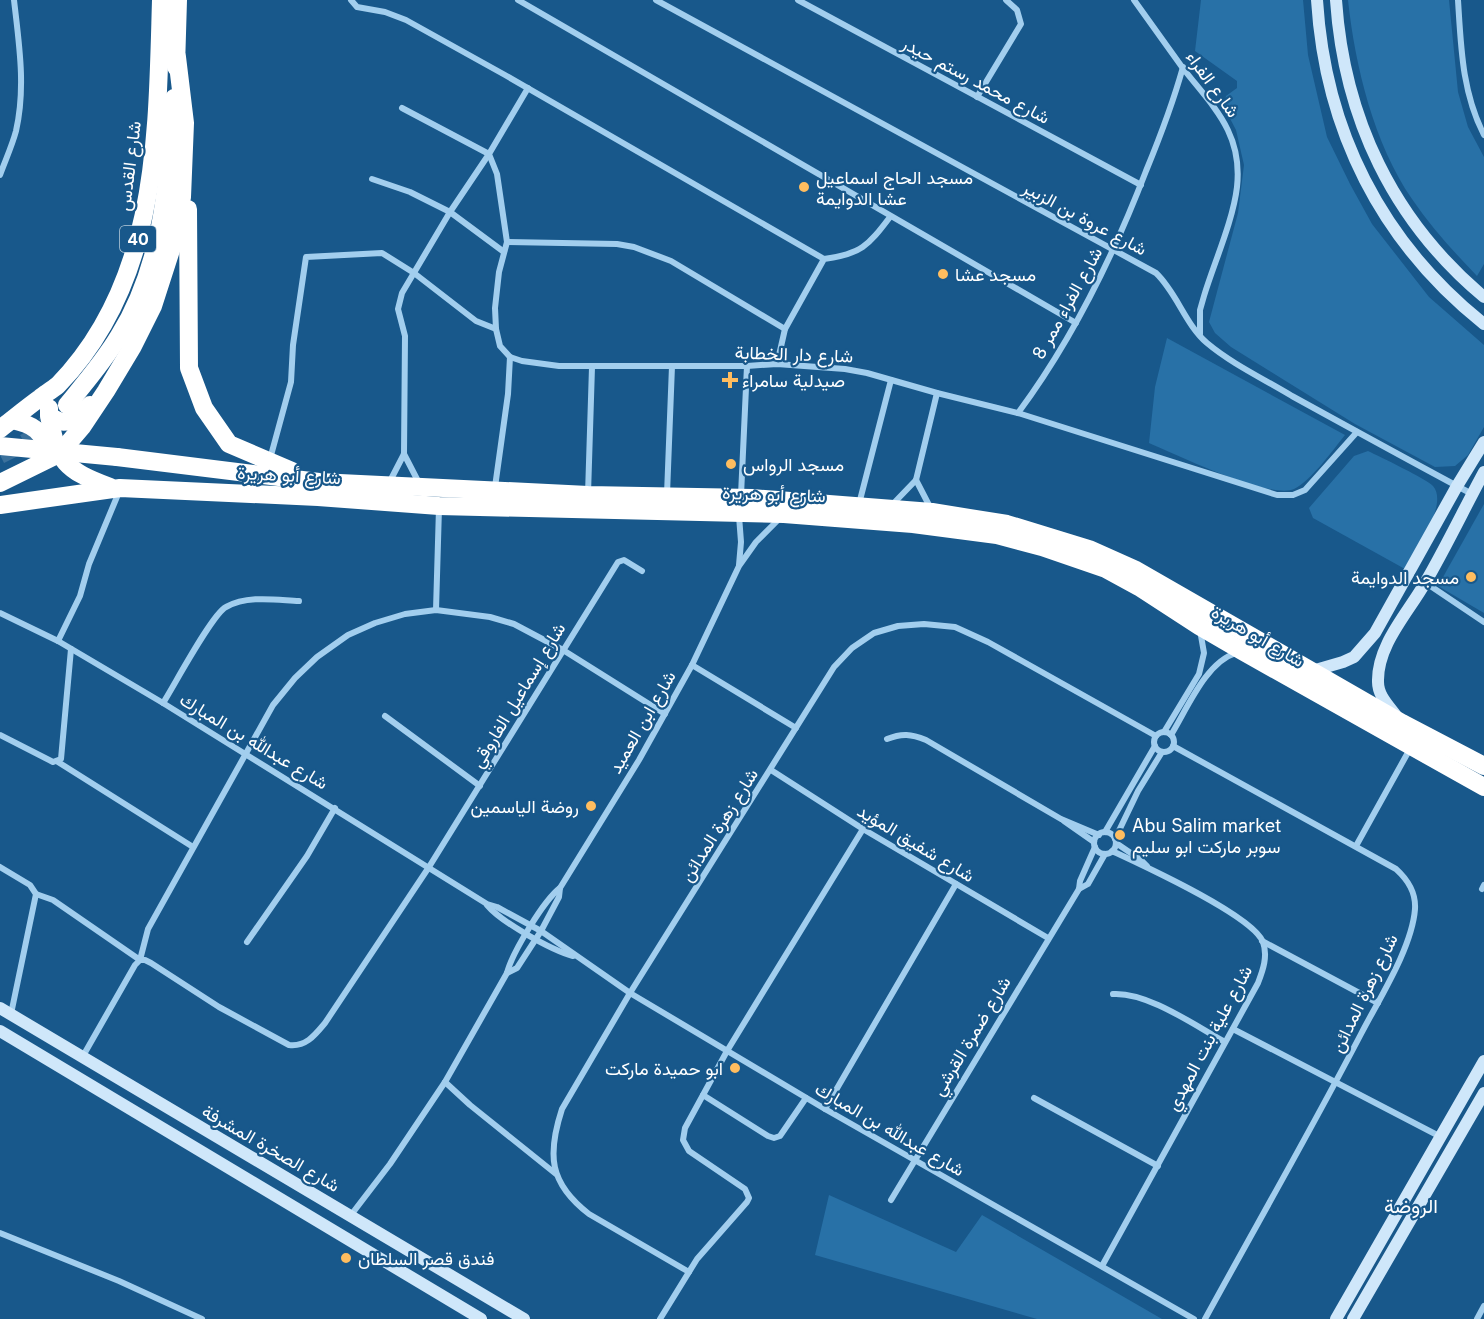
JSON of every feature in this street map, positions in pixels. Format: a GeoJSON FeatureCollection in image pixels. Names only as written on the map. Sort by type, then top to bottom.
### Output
{"type":"FeatureCollection","features":[{"type":"Feature","properties":{"kind":"highway","name":"شارع القدس"},"geometry":{"type":"LineString","coordinates":[[6,424],[56,386],[76,363],[101,327],[123,286],[142,228],[153,154],[159,82],[161,0]]}},
{"type":"Feature","properties":{"kind":"highway","name":"شارع القدس"},"geometry":{"type":"LineString","coordinates":[[67,405],[120,335],[138,300],[151,266],[160,233],[168,174],[177,57],[178,0]]}},
{"type":"Feature","properties":{"kind":"highway"},"geometry":{"type":"LineString","coordinates":[[177,57],[189,170],[189,368],[204,408],[229,444],[269,463],[319,482]]}},
{"type":"Feature","properties":{"kind":"highway"},"geometry":{"type":"LineString","coordinates":[[0,483],[59,454],[82,428],[133,346],[153,306],[172,247],[182,197],[185,123]]}},
{"type":"Feature","properties":{"kind":"highway"},"geometry":{"type":"LineString","coordinates":[[56,386],[49,403],[49,415],[59,454],[78,475],[116,488]]}},
{"type":"Feature","properties":{"kind":"highway"},"geometry":{"type":"LineString","coordinates":[[49,415],[59,422],[69,422],[106,391]]}},
{"type":"Feature","properties":{"kind":"highway"},"geometry":{"type":"LineString","coordinates":[[6,424],[31,425],[41,435],[45,448],[39,464]]}},
{"type":"Feature","properties":{"kind":"highway","name":"شارع أبو هريرة"},"geometry":{"type":"LineString","coordinates":[[0,446],[117,457],[319,482],[588,495],[632,503]]}},
{"type":"Feature","properties":{"kind":"highway","name":"شارع أبو هريرة"},"geometry":{"type":"LineString","coordinates":[[0,505],[116,488],[318,497],[439,506],[661,502],[740,505],[859,505],[932,512],[1007,524],[1089,549],[1136,570],[1402,723],[1484,766]]}},
{"type":"Feature","properties":{"kind":"highway","name":"شارع أبو هريرة"},"geometry":{"type":"LineString","coordinates":[[740,505],[784,514],[953,528],[997,535],[1042,547],[1106,569],[1242,651],[1484,787]]}},
{"type":"Feature","properties":{"kind":"main road"},"geometry":{"type":"LineString","coordinates":[[1317,0],[1325,68],[1332,99],[1342,132],[1377,202],[1404,244],[1430,275],[1484,324]]}},
{"type":"Feature","properties":{"kind":"main road"},"geometry":{"type":"LineString","coordinates":[[1336,0],[1352,97],[1378,165],[1397,199],[1445,263],[1484,297]]}},
{"type":"Feature","properties":{"kind":"main road"},"geometry":{"type":"LineString","coordinates":[[1312,671],[1354,657],[1375,633],[1484,442]]}},
{"type":"Feature","properties":{"kind":"main road"},"geometry":{"type":"LineString","coordinates":[[1402,723],[1380,693],[1378,672],[1392,634],[1425,583],[1484,472]]}},
{"type":"Feature","properties":{"kind":"main road","name":"شارع الصخرة المشرفة"},"geometry":{"type":"LineString","coordinates":[[5,1011],[524,1319]]}},
{"type":"Feature","properties":{"kind":"main road"},"geometry":{"type":"LineString","coordinates":[[0,1031],[481,1319]]}},
{"type":"Feature","properties":{"kind":"main road"},"geometry":{"type":"LineString","coordinates":[[1336,1319],[1484,1061]]}},
{"type":"Feature","properties":{"kind":"main road"},"geometry":{"type":"LineString","coordinates":[[1353,1319],[1484,1093]]}},
{"type":"Feature","properties":{"kind":"street"},"geometry":{"type":"LineString","coordinates":[[0,175],[16,133],[21,103],[22,68],[14,0]]}},
{"type":"Feature","properties":{"kind":"street"},"geometry":{"type":"LineString","coordinates":[[351,0],[357,7],[395,15],[528,88],[824,260],[856,253],[877,234],[890,217]]}},
{"type":"Feature","properties":{"kind":"street"},"geometry":{"type":"LineString","coordinates":[[518,0],[1076,323]]}},
{"type":"Feature","properties":{"kind":"street","name":"شارع عروة بن الزبير"},"geometry":{"type":"LineString","coordinates":[[656,0],[1160,277],[1206,342],[1238,364],[1472,494]]}},
{"type":"Feature","properties":{"kind":"street","name":"شارع محمد رستم حيدر"},"geometry":{"type":"LineString","coordinates":[[798,0],[1141,185]]}},
{"type":"Feature","properties":{"kind":"street"},"geometry":{"type":"LineString","coordinates":[[977,97],[1020,24],[1017,10],[1006,0]]}},
{"type":"Feature","properties":{"kind":"street","name":"شارع الفراء"},"geometry":{"type":"LineString","coordinates":[[1134,0],[1223,118],[1234,146],[1238,172],[1234,202],[1200,310],[1200,335]]}},
{"type":"Feature","properties":{"kind":"street"},"geometry":{"type":"LineString","coordinates":[[1458,0],[1463,71],[1471,102],[1484,135]]}},
{"type":"Feature","properties":{"kind":"street","name":"شارع الفراء ممر 8"},"geometry":{"type":"LineString","coordinates":[[1018,413],[1076,323],[1114,250],[1173,102],[1183,67]]}},
{"type":"Feature","properties":{"kind":"street"},"geometry":{"type":"LineString","coordinates":[[387,486],[404,454],[405,336],[399,309],[402,293],[528,88]]}},
{"type":"Feature","properties":{"kind":"street"},"geometry":{"type":"LineString","coordinates":[[402,108],[489,154],[497,174],[507,242],[495,308],[496,329],[500,346],[510,357],[508,394],[495,491]]}},
{"type":"Feature","properties":{"kind":"street"},"geometry":{"type":"LineString","coordinates":[[372,179],[411,192],[450,212],[504,252]]}},
{"type":"Feature","properties":{"kind":"street"},"geometry":{"type":"LineString","coordinates":[[507,242],[617,244],[634,247],[671,261],[785,329]]}},
{"type":"Feature","properties":{"kind":"street"},"geometry":{"type":"LineString","coordinates":[[269,463],[291,382],[293,345],[306,257],[382,253],[414,273],[476,321],[496,329]]}},
{"type":"Feature","properties":{"kind":"street"},"geometry":{"type":"LineString","coordinates":[[777,364],[785,329],[824,260]]}},
{"type":"Feature","properties":{"kind":"street","name":"شارع دار الخطابة"},"geometry":{"type":"LineString","coordinates":[[510,357],[522,362],[559,366],[777,364],[845,369],[1018,413],[1277,495],[1293,495],[1305,490],[1357,432]]}},
{"type":"Feature","properties":{"kind":"street"},"geometry":{"type":"LineString","coordinates":[[661,502],[672,366]]}},
{"type":"Feature","properties":{"kind":"street","name":"شارع ابن العميد"},"geometry":{"type":"LineString","coordinates":[[739,566],[747,366]]}},
{"type":"Feature","properties":{"kind":"street"},"geometry":{"type":"LineString","coordinates":[[588,495],[592,367]]}},
{"type":"Feature","properties":{"kind":"street"},"geometry":{"type":"LineString","coordinates":[[859,505],[891,380]]}},
{"type":"Feature","properties":{"kind":"street"},"geometry":{"type":"LineString","coordinates":[[890,507],[916,480],[937,393]]}},
{"type":"Feature","properties":{"kind":"street"},"geometry":{"type":"LineString","coordinates":[[404,454],[422,488]]}},
{"type":"Feature","properties":{"kind":"street"},"geometry":{"type":"LineString","coordinates":[[916,480],[932,512]]}},
{"type":"Feature","properties":{"kind":"street"},"geometry":{"type":"LineString","coordinates":[[58,641],[80,596],[116,488]]}},
{"type":"Feature","properties":{"kind":"street"},"geometry":{"type":"LineString","coordinates":[[436,610],[439,506]]}},
{"type":"Feature","properties":{"kind":"street","name":"شارع ابن العميد"},"geometry":{"type":"LineString","coordinates":[[351,1215],[390,1164],[445,1082],[527,934],[552,894],[560,888],[639,760],[692,665],[739,566],[762,534],[784,514]]}},
{"type":"Feature","properties":{"kind":"street","name":"شارع إسماعيل الفاروقي"},"geometry":{"type":"LineString","coordinates":[[140,960],[151,963],[219,1007],[289,1045],[298,1046],[314,1036],[429,867],[620,560],[642,571]]}},
{"type":"Feature","properties":{"kind":"street"},"geometry":{"type":"LineString","coordinates":[[1425,583],[1484,622]]}},
{"type":"Feature","properties":{"kind":"street"},"geometry":{"type":"LineString","coordinates":[[163,703],[212,622],[224,607],[250,599],[299,601]]}},
{"type":"Feature","properties":{"kind":"street"},"geometry":{"type":"LineString","coordinates":[[84,1056],[140,960],[148,929],[273,705],[295,678],[317,657],[348,635],[375,623],[405,614],[436,610],[490,617],[514,624],[562,650],[664,714]]}},
{"type":"Feature","properties":{"kind":"street","name":"شارع عبدالله بن المبارك"},"geometry":{"type":"LineString","coordinates":[[0,613],[58,641],[163,703],[487,904],[541,931],[630,993],[806,1098],[1194,1319]]}},
{"type":"Feature","properties":{"kind":"street","name":"شارع زهرة المدائن"},"geometry":{"type":"LineString","coordinates":[[689,1272],[589,1214],[564,1191],[556,1173],[554,1144],[562,1109],[630,993],[834,668],[852,648],[874,633],[898,626],[924,624],[955,627],[988,642],[1156,736]]}},
{"type":"Feature","properties":{"kind":"street"},"geometry":{"type":"LineString","coordinates":[[1095,844],[1155,746],[1156,736],[1164,732],[1195,682],[1203,663],[1204,652],[1199,626]]}},
{"type":"Feature","properties":{"kind":"street"},"geometry":{"type":"LineString","coordinates":[[57,762],[61,759],[62,753],[71,649]]}},
{"type":"Feature","properties":{"kind":"street"},"geometry":{"type":"LineString","coordinates":[[1171,735],[1211,669],[1223,658],[1242,651]]}},
{"type":"Feature","properties":{"kind":"street"},"geometry":{"type":"LineString","coordinates":[[692,665],[796,728]]}},
{"type":"Feature","properties":{"kind":"street"},"geometry":{"type":"LineString","coordinates":[[385,716],[480,786]]}},
{"type":"Feature","properties":{"kind":"street"},"geometry":{"type":"LineString","coordinates":[[1155,746],[1162,752],[1167,752],[1173,746],[1171,735],[1164,732]]}},
{"type":"Feature","properties":{"kind":"street"},"geometry":{"type":"LineString","coordinates":[[887,739],[899,734],[912,735],[926,740],[1061,819],[1113,836],[1115,841],[1147,867]]}},
{"type":"Feature","properties":{"kind":"street"},"geometry":{"type":"LineString","coordinates":[[0,735],[46,759],[57,762],[193,847]]}},
{"type":"Feature","properties":{"kind":"street","name":"شارع زهرة المدائن"},"geometry":{"type":"LineString","coordinates":[[1173,746],[1396,869],[1408,882],[1415,898],[1407,943],[1378,1003],[1204,1319]]}},
{"type":"Feature","properties":{"kind":"street"},"geometry":{"type":"LineString","coordinates":[[1356,846],[1412,747]]}},
{"type":"Feature","properties":{"kind":"street"},"geometry":{"type":"LineString","coordinates":[[1112,851],[1138,791],[1162,752]]}},
{"type":"Feature","properties":{"kind":"street","name":"شارع شفيق المؤيد"},"geometry":{"type":"LineString","coordinates":[[771,770],[863,829],[1048,938]]}},
{"type":"Feature","properties":{"kind":"street"},"geometry":{"type":"LineString","coordinates":[[247,942],[307,856],[335,808]]}},
{"type":"Feature","properties":{"kind":"street"},"geometry":{"type":"LineString","coordinates":[[1061,819],[1095,844],[1097,850],[1105,854],[1112,851],[1147,867],[1247,923],[1262,941],[1378,1003]]}},
{"type":"Feature","properties":{"kind":"street"},"geometry":{"type":"LineString","coordinates":[[660,1319],[689,1272],[749,1198],[745,1189],[689,1151],[685,1146],[683,1134],[728,1051],[863,829]]}},
{"type":"Feature","properties":{"kind":"street","name":"شارع ضمرة القرشي"},"geometry":{"type":"LineString","coordinates":[[891,1200],[1079,889],[1095,844]]}},
{"type":"Feature","properties":{"kind":"street","name":"شارع ضمرة القرشي"},"geometry":{"type":"LineString","coordinates":[[1079,889],[1088,884],[1105,854]]}},
{"type":"Feature","properties":{"kind":"street"},"geometry":{"type":"LineString","coordinates":[[0,867],[30,885],[36,894],[53,900],[140,960]]}},
{"type":"Feature","properties":{"kind":"street"},"geometry":{"type":"LineString","coordinates":[[825,1109],[956,884]]}},
{"type":"Feature","properties":{"kind":"street","name":"شارع ابن العميد"},"geometry":{"type":"LineString","coordinates":[[507,973],[517,968],[541,931],[559,897],[560,888]]}},
{"type":"Feature","properties":{"kind":"street"},"geometry":{"type":"LineString","coordinates":[[5,1011],[36,894]]}},
{"type":"Feature","properties":{"kind":"street","name":"شارع عبدالله بن المبارك"},"geometry":{"type":"LineString","coordinates":[[487,904],[494,912],[527,934],[564,954],[575,956]]}},
{"type":"Feature","properties":{"kind":"street","name":"شارع علية بنت المهدي"},"geometry":{"type":"LineString","coordinates":[[1102,1266],[1264,969],[1265,954],[1262,941]]}},
{"type":"Feature","properties":{"kind":"street"},"geometry":{"type":"LineString","coordinates":[[1113,994],[1147,999],[1225,1042]]}},
{"type":"Feature","properties":{"kind":"street"},"geometry":{"type":"LineString","coordinates":[[1233,1029],[1441,1137]]}},
{"type":"Feature","properties":{"kind":"street"},"geometry":{"type":"LineString","coordinates":[[445,1082],[470,1105],[556,1173]]}},
{"type":"Feature","properties":{"kind":"street"},"geometry":{"type":"LineString","coordinates":[[703,1095],[774,1138],[780,1136],[806,1098]]}},
{"type":"Feature","properties":{"kind":"street"},"geometry":{"type":"LineString","coordinates":[[1035,1098],[1158,1166]]}},
{"type":"Feature","properties":{"kind":"street"},"geometry":{"type":"LineString","coordinates":[[0,1233],[128,1285],[202,1319]]}},
{"type":"Feature","properties":{"kind":"street"},"geometry":{"type":"LineString","coordinates":[[1477,1319],[1484,1306]]}},
{"type":"Feature","properties":{"kind":"shaded area"},"geometry":{"type":"Polygon","coordinates":[[[1201,0],[1303,0],[1308,55],[1327,137],[1350,184],[1372,224],[1429,297],[1484,345],[1484,427],[1468,455],[1455,466],[1435,467],[1355,424],[1231,347],[1215,333],[1209,322],[1238,213],[1244,165],[1236,130],[1224,107],[1226,96],[1237,88],[1237,81],[1195,51],[1201,0]]]}},
{"type":"Feature","properties":{"kind":"shaded area"},"geometry":{"type":"Polygon","coordinates":[[[1348,0],[1449,0],[1458,92],[1468,127],[1484,157],[1484,264],[1477,276],[1419,209],[1387,154],[1368,104],[1361,77],[1348,0]]]}},
{"type":"Feature","properties":{"kind":"shaded area"},"geometry":{"type":"Polygon","coordinates":[[[1167,338],[1345,435],[1321,465],[1301,485],[1282,491],[1244,482],[1149,443],[1155,387],[1167,338]]]}},
{"type":"Feature","properties":{"kind":"shaded area"},"geometry":{"type":"Polygon","coordinates":[[[1368,451],[1413,473],[1433,486],[1437,494],[1437,504],[1429,528],[1405,569],[1313,518],[1309,508],[1354,456],[1368,451]]]}},
{"type":"Feature","properties":{"kind":"shaded area"},"geometry":{"type":"Polygon","coordinates":[[[1484,504],[1484,613],[1438,586],[1484,504]]]}},
{"type":"Feature","properties":{"kind":"shaded area"},"geometry":{"type":"Polygon","coordinates":[[[829,1195],[956,1252],[982,1215],[1162,1319],[1037,1319],[815,1255],[829,1195]]]}},
{"type":"Feature","properties":{"kind":"tunnel"},"geometry":{"type":"LineString","coordinates":[[0,455],[28,441],[67,405]]}},
{"type":"Feature","properties":{"kind":"place","name":"مسجد الحاج اسماعيل عشا الدوايمة"},"geometry":{"type":"Point","coordinates":[804,187]}},
{"type":"Feature","properties":{"kind":"place","name":"مسجد عشا"},"geometry":{"type":"Point","coordinates":[943,274]}},
{"type":"Feature","properties":{"kind":"place","name":"صيدلية سامراء"},"geometry":{"type":"Point","coordinates":[730,380]}},
{"type":"Feature","properties":{"kind":"place","name":"مسجد الرواس"},"geometry":{"type":"Point","coordinates":[731,464]}},
{"type":"Feature","properties":{"kind":"place","name":"مسجد الدوايمة"},"geometry":{"type":"Point","coordinates":[1471,577]}},
{"type":"Feature","properties":{"kind":"place","name":"روضة الياسمين"},"geometry":{"type":"Point","coordinates":[591,806]}},
{"type":"Feature","properties":{"kind":"place","name":"Abu Salim market سوبر ماركت ابو سليم"},"geometry":{"type":"Point","coordinates":[1120,835]}},
{"type":"Feature","properties":{"kind":"place","name":"ابو حميدة ماركت"},"geometry":{"type":"Point","coordinates":[735,1068]}},
{"type":"Feature","properties":{"kind":"place","name":"فندق قصر السلطان"},"geometry":{"type":"Point","coordinates":[346,1258]}},
{"type":"Feature","properties":{"kind":"district","name":"الروضة"},"geometry":{"type":"Point","coordinates":[1411,1206]}}]}
